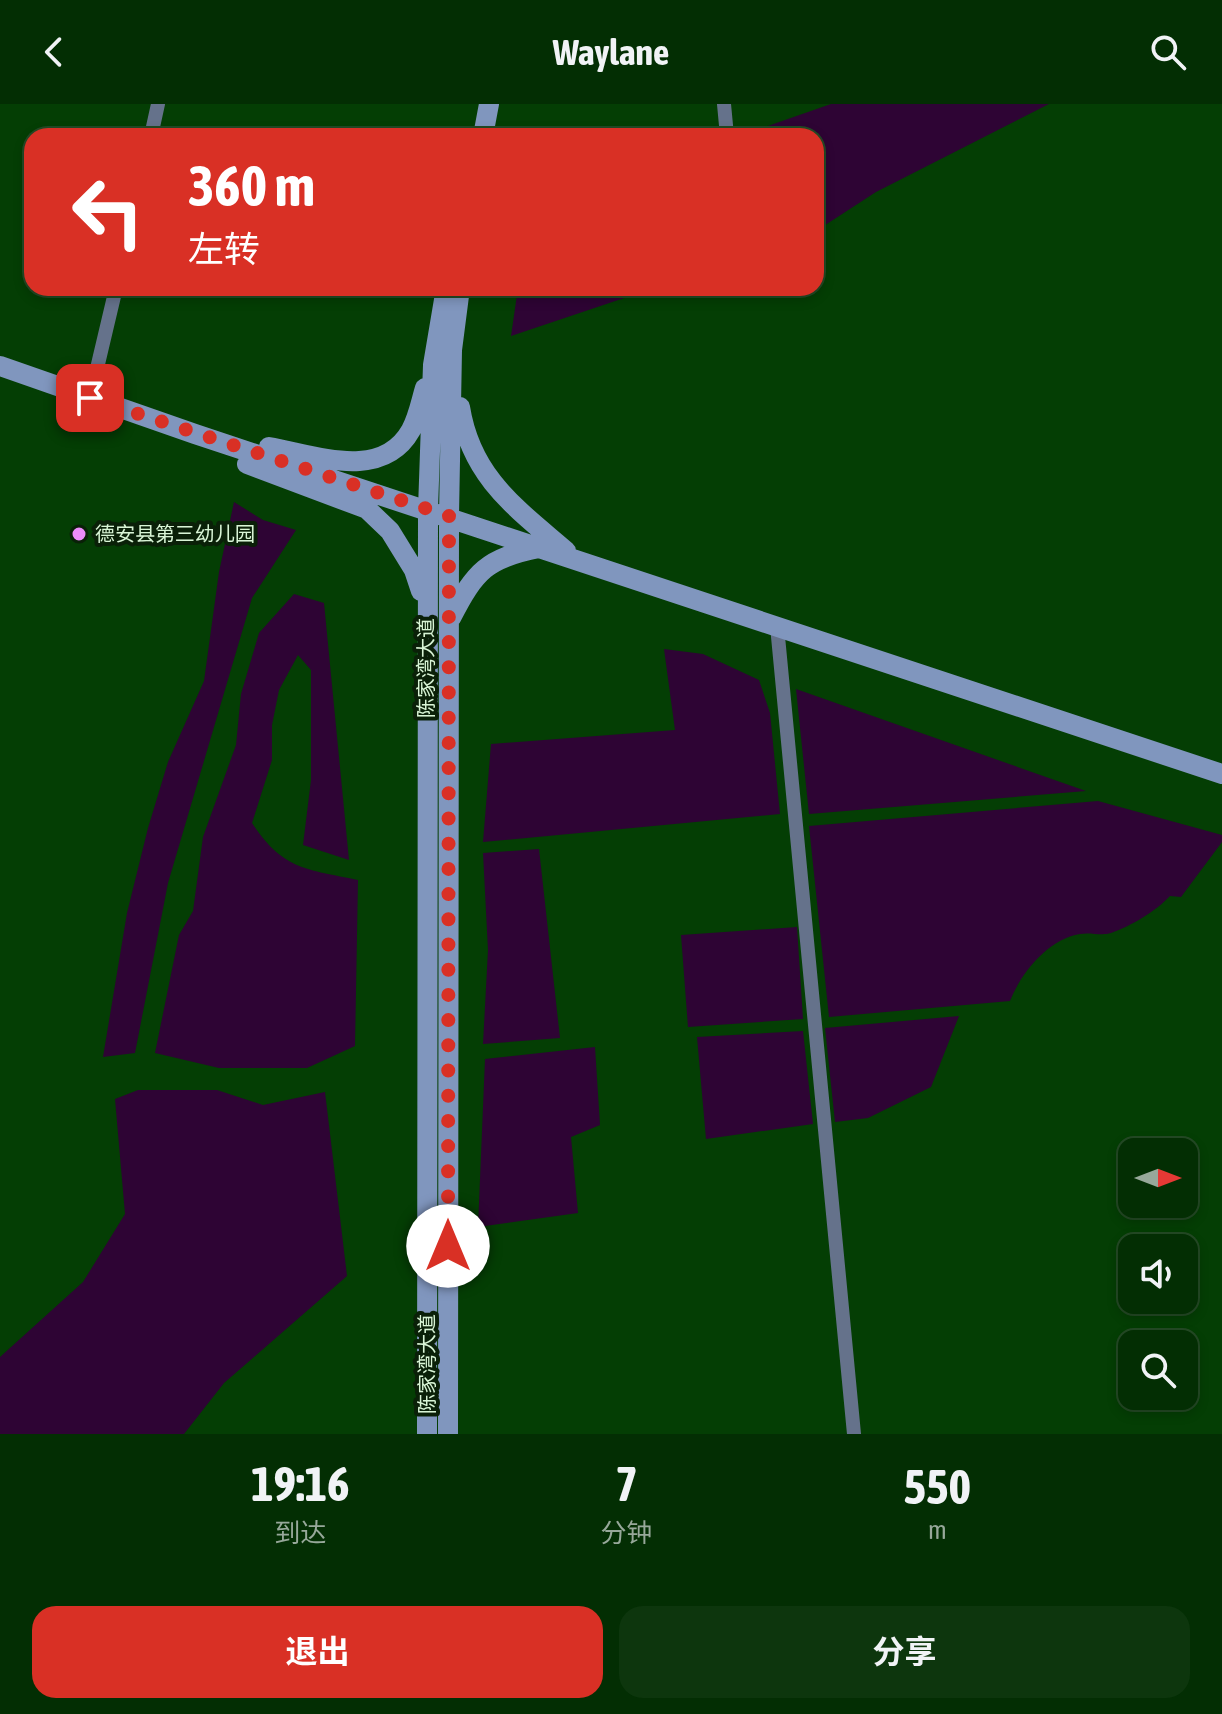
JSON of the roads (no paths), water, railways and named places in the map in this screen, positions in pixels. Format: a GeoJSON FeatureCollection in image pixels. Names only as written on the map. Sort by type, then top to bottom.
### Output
{"type":"FeatureCollection","features":[{"type":"Feature","properties":{"kind":"main road"},"geometry":{"type":"LineString","coordinates":[[472,128],[476,104]]}},
{"type":"Feature","properties":{"kind":"main road"},"geometry":{"type":"LineString","coordinates":[[484,128],[489,104]]}},
{"type":"Feature","properties":{"kind":"main road","name":"陈家湾大道"},"geometry":{"type":"LineString","coordinates":[[427,1434],[426,606],[433,365],[445,296]]}},
{"type":"Feature","properties":{"kind":"main road","name":"陈家湾大道"},"geometry":{"type":"LineString","coordinates":[[448,1434],[449,516],[452,350],[459,296]]}},
{"type":"Feature","properties":{"kind":"main road"},"geometry":{"type":"LineString","coordinates":[[452,350],[464,432],[473,454],[496,490],[575,558]]}},
{"type":"Feature","properties":{"kind":"main road"},"geometry":{"type":"LineString","coordinates":[[195,434],[361,463],[387,456],[411,431],[433,365]]}},
{"type":"Feature","properties":{"kind":"main road"},"geometry":{"type":"LineString","coordinates":[[0,366],[195,434],[1222,774]]}},
{"type":"Feature","properties":{"kind":"main road"},"geometry":{"type":"LineString","coordinates":[[195,434],[248,465],[367,509],[390,531],[414,570],[426,606]]}},
{"type":"Feature","properties":{"kind":"main road"},"geometry":{"type":"LineString","coordinates":[[449,621],[468,585],[485,567],[503,555],[542,547]]}},
{"type":"Feature","properties":{"kind":"street"},"geometry":{"type":"LineString","coordinates":[[153,128],[158,104]]}},
{"type":"Feature","properties":{"kind":"street"},"geometry":{"type":"LineString","coordinates":[[724,104],[726,128]]}},
{"type":"Feature","properties":{"kind":"street"},"geometry":{"type":"LineString","coordinates":[[90,398],[114,296]]}},
{"type":"Feature","properties":{"kind":"street"},"geometry":{"type":"LineString","coordinates":[[777,626],[854,1434]]}},
{"type":"Feature","properties":{"kind":"place","name":"德安县第三幼儿园"},"geometry":{"type":"Point","coordinates":[79,534]}}]}
